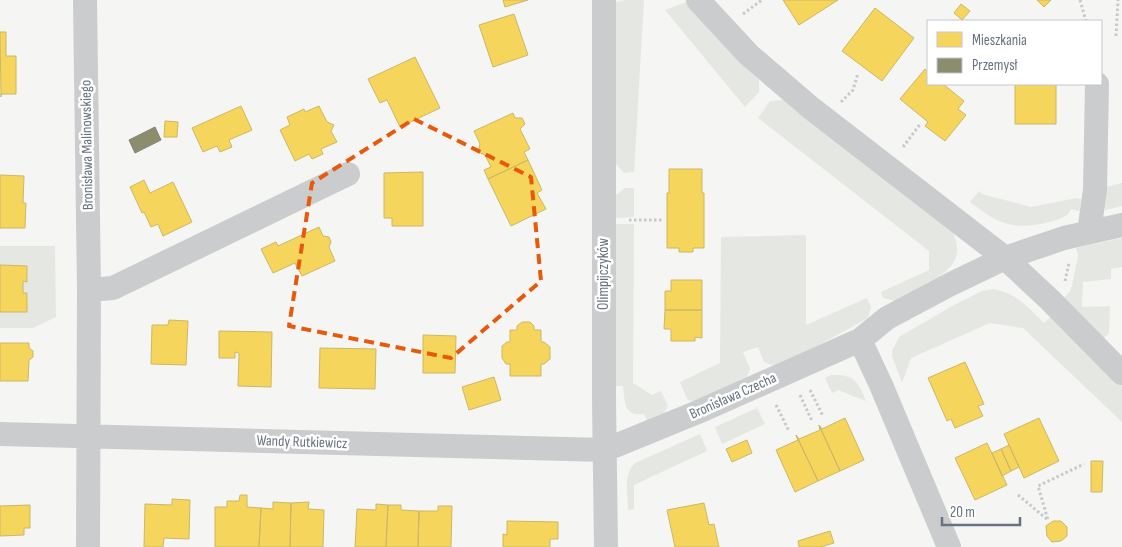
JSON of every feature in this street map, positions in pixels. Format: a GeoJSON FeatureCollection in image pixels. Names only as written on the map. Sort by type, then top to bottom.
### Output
{"type":"FeatureCollection","features":[{"type":"Feature","properties":{"kind":"street","name":"Bronisława Malinowskiego"},"geometry":{"type":"LineString","coordinates":[[85,0],[89,290],[88,547]]}},
{"type":"Feature","properties":{"kind":"street","name":"Olimpijczyków"},"geometry":{"type":"LineString","coordinates":[[604,0],[603,221],[606,547]]}},
{"type":"Feature","properties":{"kind":"street"},"geometry":{"type":"LineString","coordinates":[[698,0],[749,55],[777,80],[823,118],[1005,258],[1050,300],[1122,374]]}},
{"type":"Feature","properties":{"kind":"street"},"geometry":{"type":"LineString","coordinates":[[1089,232],[1095,190],[1097,85]]}},
{"type":"Feature","properties":{"kind":"street"},"geometry":{"type":"LineString","coordinates":[[89,290],[113,288],[348,174]]}},
{"type":"Feature","properties":{"kind":"street","name":"Bronisława Czecha"},"geometry":{"type":"LineString","coordinates":[[605,450],[698,412],[860,340],[887,318],[1005,258],[1064,238],[1122,225]]}},
{"type":"Feature","properties":{"kind":"street"},"geometry":{"type":"LineString","coordinates":[[860,340],[881,385],[949,547]]}},
{"type":"Feature","properties":{"kind":"street","name":"Wandy Rutkiewicz"},"geometry":{"type":"LineString","coordinates":[[0,434],[605,450]]}},
{"type":"Feature","properties":{"kind":"path"},"geometry":{"type":"LineString","coordinates":[[1080,0],[1086,20]]}},
{"type":"Feature","properties":{"kind":"path"},"geometry":{"type":"LineString","coordinates":[[1116,36],[1118,0]]}},
{"type":"Feature","properties":{"kind":"path"},"geometry":{"type":"LineString","coordinates":[[836,108],[853,90],[858,73]]}},
{"type":"Feature","properties":{"kind":"path"},"geometry":{"type":"LineString","coordinates":[[888,168],[921,123]]}},
{"type":"Feature","properties":{"kind":"path"},"geometry":{"type":"LineString","coordinates":[[603,221],[663,220]]}},
{"type":"Feature","properties":{"kind":"path"},"geometry":{"type":"LineString","coordinates":[[809,388],[822,416]]}},
{"type":"Feature","properties":{"kind":"path"},"geometry":{"type":"LineString","coordinates":[[798,393],[812,421]]}},
{"type":"Feature","properties":{"kind":"path"},"geometry":{"type":"LineString","coordinates":[[776,403],[789,431]]}},
{"type":"Feature","properties":{"kind":"path"},"geometry":{"type":"LineString","coordinates":[[1018,495],[1048,520],[1038,486],[1084,464]]}},
{"type":"Feature","properties":{"kind":"highlighted area"},"geometry":{"type":"Polygon","coordinates":[[[414,119],[531,177],[541,281],[451,358],[289,326],[312,183],[414,119]]]}},
{"type":"Feature","properties":{"kind":"shaded area"},"geometry":{"type":"Polygon","coordinates":[[[644,0],[634,172],[624,173],[616,164],[616,2],[644,0]]]}},
{"type":"Feature","properties":{"kind":"shaded area"},"geometry":{"type":"Polygon","coordinates":[[[686,2],[759,80],[759,92],[745,107],[665,10],[686,2]]]}},
{"type":"Feature","properties":{"kind":"shaded area"},"geometry":{"type":"Polygon","coordinates":[[[783,100],[953,232],[957,251],[953,264],[942,274],[895,301],[883,298],[881,292],[929,270],[929,251],[758,118],[770,101],[783,100]]]}},
{"type":"Feature","properties":{"kind":"shaded area"},"geometry":{"type":"Polygon","coordinates":[[[1122,183],[1122,206],[1105,210],[1106,187],[1122,183]]]}},
{"type":"Feature","properties":{"kind":"shaded area"},"geometry":{"type":"Polygon","coordinates":[[[625,188],[634,188],[634,217],[616,218],[616,195],[625,188]]]}},
{"type":"Feature","properties":{"kind":"shaded area"},"geometry":{"type":"Polygon","coordinates":[[[979,191],[982,194],[1031,207],[1077,198],[1081,199],[1080,211],[1071,209],[1062,218],[1037,225],[1007,224],[989,216],[970,202],[979,191]]]}},
{"type":"Feature","properties":{"kind":"shaded area"},"geometry":{"type":"Polygon","coordinates":[[[616,224],[634,224],[633,383],[652,395],[661,391],[668,406],[663,415],[648,422],[644,414],[632,413],[626,407],[623,386],[616,386],[616,224]]]}},
{"type":"Feature","properties":{"kind":"shaded area"},"geometry":{"type":"Polygon","coordinates":[[[806,235],[806,325],[867,298],[871,306],[868,318],[819,345],[775,366],[764,362],[758,347],[743,352],[750,369],[746,379],[693,402],[687,399],[680,382],[720,363],[721,237],[806,235]]]}},
{"type":"Feature","properties":{"kind":"shaded area"},"geometry":{"type":"Polygon","coordinates":[[[1122,238],[1122,267],[1111,269],[1111,279],[1083,282],[1082,307],[1110,306],[1109,333],[1101,341],[1063,299],[1071,290],[1078,256],[1076,248],[1122,238]]]}},
{"type":"Feature","properties":{"kind":"shaded area"},"geometry":{"type":"Polygon","coordinates":[[[0,246],[55,246],[56,317],[33,328],[0,328],[0,246]]]}},
{"type":"Feature","properties":{"kind":"shaded area"},"geometry":{"type":"Polygon","coordinates":[[[993,289],[1015,297],[1044,323],[1052,316],[1122,383],[1122,422],[1023,328],[990,323],[911,358],[902,383],[892,356],[892,351],[899,337],[954,305],[982,291],[993,289]]]}},
{"type":"Feature","properties":{"kind":"shaded area"},"geometry":{"type":"Polygon","coordinates":[[[831,375],[845,376],[854,380],[866,401],[838,390],[832,393],[825,378],[831,375]]]}},
{"type":"Feature","properties":{"kind":"shaded area"},"geometry":{"type":"Polygon","coordinates":[[[757,408],[765,424],[722,444],[715,427],[757,408]]]}},
{"type":"Feature","properties":{"kind":"shaded area"},"geometry":{"type":"Polygon","coordinates":[[[700,434],[707,451],[634,485],[634,509],[628,510],[628,479],[631,468],[635,463],[700,434]]]}},
{"type":"Feature","properties":{"kind":"building: Mieszkania"},"geometry":{"type":"Polygon","coordinates":[[[503,0],[528,0],[505,7],[503,0]]]}},
{"type":"Feature","properties":{"kind":"building: Mieszkania"},"geometry":{"type":"Polygon","coordinates":[[[783,0],[838,0],[799,25],[783,0]]]}},
{"type":"Feature","properties":{"kind":"building: Mieszkania"},"geometry":{"type":"Polygon","coordinates":[[[1037,0],[1051,0],[1044,7],[1037,0]]]}},
{"type":"Feature","properties":{"kind":"building: Mieszkania"},"geometry":{"type":"Polygon","coordinates":[[[961,4],[970,11],[962,20],[954,13],[961,4]]]}},
{"type":"Feature","properties":{"kind":"building: Mieszkania"},"geometry":{"type":"Polygon","coordinates":[[[875,8],[914,38],[882,81],[842,51],[875,8]]]}},
{"type":"Feature","properties":{"kind":"building: Mieszkania"},"geometry":{"type":"Polygon","coordinates":[[[514,14],[528,55],[493,67],[479,25],[514,14]]]}},
{"type":"Feature","properties":{"kind":"building: Mieszkania"},"geometry":{"type":"Polygon","coordinates":[[[0,32],[6,32],[6,56],[16,56],[16,94],[1,94],[1,97],[0,32]]]}},
{"type":"Feature","properties":{"kind":"building: Mieszkania"},"geometry":{"type":"Polygon","coordinates":[[[415,57],[440,108],[400,127],[387,100],[380,103],[368,79],[415,57]]]}},
{"type":"Feature","properties":{"kind":"building: Mieszkania"},"geometry":{"type":"Polygon","coordinates":[[[925,69],[927,71],[927,85],[944,85],[964,101],[958,109],[966,115],[945,141],[925,126],[928,122],[900,99],[925,69]]]}},
{"type":"Feature","properties":{"kind":"building: Mieszkania"},"geometry":{"type":"Polygon","coordinates":[[[1015,85],[1056,85],[1056,124],[1015,124],[1015,85]]]}},
{"type":"Feature","properties":{"kind":"building: Mieszkania"},"geometry":{"type":"Polygon","coordinates":[[[241,106],[252,130],[229,140],[232,147],[220,152],[217,146],[203,152],[192,128],[241,106]]]}},
{"type":"Feature","properties":{"kind":"building: Mieszkania"},"geometry":{"type":"Polygon","coordinates":[[[319,106],[327,122],[334,125],[331,131],[337,142],[321,149],[323,154],[312,159],[309,154],[295,161],[280,130],[290,125],[287,117],[304,109],[305,112],[319,106]]]}},
{"type":"Feature","properties":{"kind":"building: Mieszkania"},"geometry":{"type":"Polygon","coordinates":[[[513,113],[515,118],[522,118],[525,124],[520,129],[530,149],[524,152],[528,160],[488,179],[484,170],[491,167],[485,155],[478,152],[480,144],[474,131],[513,113]]]}},
{"type":"Feature","properties":{"kind":"building: Mieszkania"},"geometry":{"type":"Polygon","coordinates":[[[165,121],[178,122],[177,137],[164,137],[165,121]]]}},
{"type":"Feature","properties":{"kind":"building: Mieszkania"},"geometry":{"type":"Polygon","coordinates":[[[528,160],[542,190],[537,193],[546,209],[511,226],[488,179],[528,160]]]}},
{"type":"Feature","properties":{"kind":"building: Mieszkania"},"geometry":{"type":"Polygon","coordinates":[[[669,169],[702,169],[704,248],[693,248],[693,252],[679,252],[679,248],[667,248],[669,169]]]}},
{"type":"Feature","properties":{"kind":"building: Mieszkania"},"geometry":{"type":"Polygon","coordinates":[[[423,172],[423,226],[392,226],[392,218],[384,218],[384,173],[423,172]]]}},
{"type":"Feature","properties":{"kind":"building: Mieszkania"},"geometry":{"type":"Polygon","coordinates":[[[0,175],[24,176],[23,203],[26,203],[25,228],[0,228],[0,175]]]}},
{"type":"Feature","properties":{"kind":"building: Mieszkania"},"geometry":{"type":"Polygon","coordinates":[[[144,180],[150,193],[173,182],[192,222],[163,236],[158,224],[151,227],[130,187],[144,180]]]}},
{"type":"Feature","properties":{"kind":"building: Mieszkania"},"geometry":{"type":"Polygon","coordinates":[[[319,227],[323,236],[329,237],[331,242],[329,247],[335,261],[302,276],[295,263],[273,273],[261,249],[276,242],[278,246],[319,227]]]}},
{"type":"Feature","properties":{"kind":"building: Mieszkania"},"geometry":{"type":"Polygon","coordinates":[[[0,265],[27,266],[27,282],[23,281],[23,293],[27,293],[27,312],[0,312],[0,265]]]}},
{"type":"Feature","properties":{"kind":"building: Mieszkania"},"geometry":{"type":"Polygon","coordinates":[[[671,280],[702,280],[702,310],[665,310],[665,291],[671,291],[671,280]]]}},
{"type":"Feature","properties":{"kind":"building: Mieszkania"},"geometry":{"type":"Polygon","coordinates":[[[665,310],[702,310],[702,338],[695,337],[695,341],[671,341],[671,329],[664,329],[665,310]]]}},
{"type":"Feature","properties":{"kind":"building: Mieszkania"},"geometry":{"type":"Polygon","coordinates":[[[169,320],[188,321],[186,365],[151,364],[152,325],[168,325],[169,320]]]}},
{"type":"Feature","properties":{"kind":"building: Mieszkania"},"geometry":{"type":"Polygon","coordinates":[[[522,322],[530,322],[534,326],[534,330],[541,330],[541,342],[550,347],[550,359],[541,364],[541,376],[510,376],[510,364],[506,364],[502,358],[502,346],[510,342],[510,330],[517,330],[517,326],[522,322]]]}},
{"type":"Feature","properties":{"kind":"building: Mieszkania"},"geometry":{"type":"Polygon","coordinates":[[[219,331],[272,332],[271,387],[238,386],[239,353],[235,352],[235,358],[219,358],[219,331]]]}},
{"type":"Feature","properties":{"kind":"building: Mieszkania"},"geometry":{"type":"Polygon","coordinates":[[[423,335],[456,336],[455,373],[423,373],[423,335]]]}},
{"type":"Feature","properties":{"kind":"building: Mieszkania"},"geometry":{"type":"Polygon","coordinates":[[[0,343],[29,343],[29,348],[33,351],[33,357],[29,360],[28,381],[0,381],[0,343]]]}},
{"type":"Feature","properties":{"kind":"building: Mieszkania"},"geometry":{"type":"Polygon","coordinates":[[[320,348],[376,349],[375,389],[319,388],[320,348]]]}},
{"type":"Feature","properties":{"kind":"building: Mieszkania"},"geometry":{"type":"Polygon","coordinates":[[[965,362],[984,404],[978,406],[983,416],[955,428],[951,419],[947,421],[928,378],[965,362]]]}},
{"type":"Feature","properties":{"kind":"building: Mieszkania"},"geometry":{"type":"Polygon","coordinates":[[[494,377],[501,400],[469,410],[462,387],[494,377]]]}},
{"type":"Feature","properties":{"kind":"building: Mieszkania"},"geometry":{"type":"Polygon","coordinates":[[[845,418],[864,460],[840,471],[819,425],[822,429],[845,418]]]}},
{"type":"Feature","properties":{"kind":"building: Mieszkania"},"geometry":{"type":"Polygon","coordinates":[[[1039,418],[1059,461],[1024,478],[1004,434],[1039,418]]]}},
{"type":"Feature","properties":{"kind":"building: Mieszkania"},"geometry":{"type":"Polygon","coordinates":[[[819,425],[840,471],[818,481],[796,435],[799,439],[820,430],[819,425]]]}},
{"type":"Feature","properties":{"kind":"building: Mieszkania"},"geometry":{"type":"Polygon","coordinates":[[[796,435],[818,481],[795,492],[776,450],[798,440],[796,435]]]}},
{"type":"Feature","properties":{"kind":"building: Mieszkania"},"geometry":{"type":"Polygon","coordinates":[[[747,440],[752,453],[732,462],[726,449],[747,440]]]}},
{"type":"Feature","properties":{"kind":"building: Mieszkania"},"geometry":{"type":"Polygon","coordinates":[[[987,443],[1007,485],[975,500],[955,458],[987,443]]]}},
{"type":"Feature","properties":{"kind":"building: Mieszkania"},"geometry":{"type":"Polygon","coordinates":[[[1009,445],[1019,467],[1011,471],[1001,449],[1009,445]]]}},
{"type":"Feature","properties":{"kind":"building: Mieszkania"},"geometry":{"type":"Polygon","coordinates":[[[1001,449],[1011,471],[1002,476],[992,453],[1001,449]]]}},
{"type":"Feature","properties":{"kind":"building: Mieszkania"},"geometry":{"type":"Polygon","coordinates":[[[1091,461],[1103,461],[1102,492],[1091,492],[1091,461]]]}},
{"type":"Feature","properties":{"kind":"building: Mieszkania"},"geometry":{"type":"Polygon","coordinates":[[[240,495],[247,495],[247,507],[261,508],[259,547],[215,547],[215,507],[227,507],[227,501],[239,501],[240,495]]]}},
{"type":"Feature","properties":{"kind":"building: Mieszkania"},"geometry":{"type":"Polygon","coordinates":[[[172,499],[190,500],[189,539],[164,538],[163,547],[144,547],[145,504],[172,505],[172,499]]]}},
{"type":"Feature","properties":{"kind":"building: Mieszkania"},"geometry":{"type":"Polygon","coordinates":[[[273,502],[291,503],[290,547],[259,547],[261,508],[273,509],[273,502]]]}},
{"type":"Feature","properties":{"kind":"building: Mieszkania"},"geometry":{"type":"Polygon","coordinates":[[[309,502],[308,509],[324,510],[323,547],[290,547],[291,503],[309,502]]]}},
{"type":"Feature","properties":{"kind":"building: Mieszkania"},"geometry":{"type":"Polygon","coordinates":[[[704,503],[709,525],[714,524],[719,547],[675,547],[667,510],[704,503]]]}},
{"type":"Feature","properties":{"kind":"building: Mieszkania"},"geometry":{"type":"Polygon","coordinates":[[[376,504],[388,505],[386,547],[355,547],[357,509],[376,510],[376,504]]]}},
{"type":"Feature","properties":{"kind":"building: Mieszkania"},"geometry":{"type":"Polygon","coordinates":[[[30,505],[30,528],[24,528],[24,535],[0,536],[0,506],[30,505]]]}},
{"type":"Feature","properties":{"kind":"building: Mieszkania"},"geometry":{"type":"Polygon","coordinates":[[[388,505],[401,505],[401,510],[419,511],[418,547],[386,547],[388,505]]]}},
{"type":"Feature","properties":{"kind":"building: Mieszkania"},"geometry":{"type":"Polygon","coordinates":[[[438,506],[452,506],[451,547],[418,547],[419,511],[438,511],[438,506]]]}},
{"type":"Feature","properties":{"kind":"building: Mieszkania"},"geometry":{"type":"Polygon","coordinates":[[[507,521],[558,522],[558,539],[550,539],[550,547],[503,547],[503,534],[507,535],[507,521]]]}},
{"type":"Feature","properties":{"kind":"building: Mieszkania"},"geometry":{"type":"Polygon","coordinates":[[[1053,521],[1061,521],[1067,527],[1067,536],[1061,541],[1052,542],[1047,536],[1046,526],[1053,521]]]}},
{"type":"Feature","properties":{"kind":"building: Mieszkania"},"geometry":{"type":"Polygon","coordinates":[[[830,531],[834,543],[821,547],[799,547],[798,541],[830,531]]]}},
{"type":"Feature","properties":{"kind":"building: Przemysł"},"geometry":{"type":"Polygon","coordinates":[[[155,127],[161,140],[135,153],[129,140],[155,127]]]}}]}
